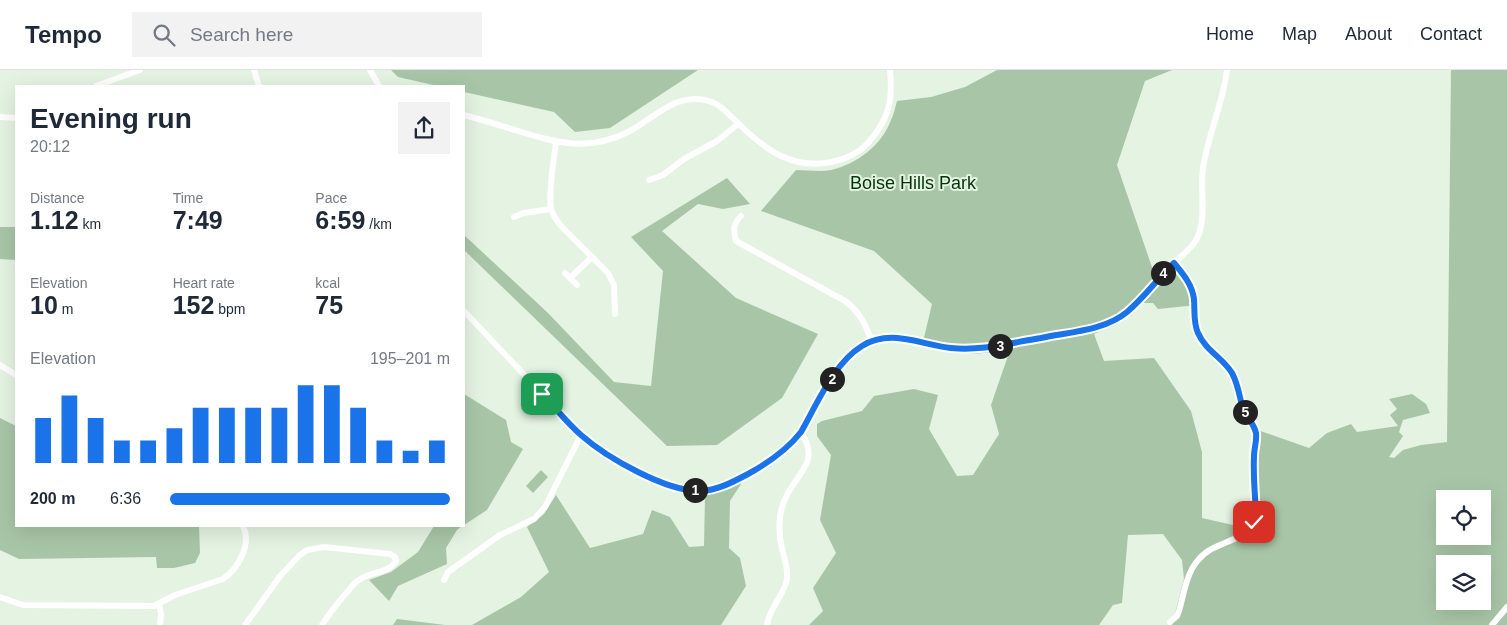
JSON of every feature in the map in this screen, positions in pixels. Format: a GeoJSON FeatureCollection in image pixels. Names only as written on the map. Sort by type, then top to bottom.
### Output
{"type":"FeatureCollection","features":[{"type":"Feature","properties":{"kind":"street"},"geometry":{"type":"LineString","coordinates":[[98,85],[114,75],[140,70]]}},
{"type":"Feature","properties":{"kind":"street"},"geometry":{"type":"LineString","coordinates":[[254,70],[259,85]]}},
{"type":"Feature","properties":{"kind":"street"},"geometry":{"type":"LineString","coordinates":[[370,70],[378,85]]}},
{"type":"Feature","properties":{"kind":"street"},"geometry":{"type":"LineString","coordinates":[[465,115],[556,142],[581,144],[614,138],[673,104],[687,99],[709,100],[719,104],[738,124],[766,148],[780,156],[802,163],[822,164],[852,155],[864,147],[876,134],[885,118],[891,101],[890,70]]}},
{"type":"Feature","properties":{"kind":"street"},"geometry":{"type":"LineString","coordinates":[[465,312],[581,435],[604,453],[659,482],[679,489],[700,491],[718,488],[760,468],[794,440],[801,432],[836,371],[848,357],[872,341],[881,338],[906,339],[949,348],[973,349],[1006,345],[1087,329],[1114,320],[1127,312],[1192,246],[1198,236],[1202,225],[1203,167],[1227,70]]}},
{"type":"Feature","properties":{"kind":"street"},"geometry":{"type":"LineString","coordinates":[[0,117],[15,118]]}},
{"type":"Feature","properties":{"kind":"street"},"geometry":{"type":"LineString","coordinates":[[649,180],[663,175],[684,159],[717,141],[738,124]]}},
{"type":"Feature","properties":{"kind":"street"},"geometry":{"type":"LineString","coordinates":[[556,142],[551,209],[561,226],[608,273],[614,285],[615,314]]}},
{"type":"Feature","properties":{"kind":"street"},"geometry":{"type":"LineString","coordinates":[[514,217],[524,213],[551,209]]}},
{"type":"Feature","properties":{"kind":"street"},"geometry":{"type":"LineString","coordinates":[[741,216],[734,223],[733,232],[736,241],[845,301],[856,309],[872,341]]}},
{"type":"Feature","properties":{"kind":"street"},"geometry":{"type":"LineString","coordinates":[[570,278],[592,257]]}},
{"type":"Feature","properties":{"kind":"street"},"geometry":{"type":"LineString","coordinates":[[1170,622],[1177,616],[1189,575],[1200,558],[1219,545],[1245,534],[1251,528],[1256,514],[1254,457],[1256,434],[1254,426],[1244,409],[1237,383],[1231,372],[1201,341],[1196,328],[1194,298],[1191,288],[1186,277],[1174,263]]}},
{"type":"Feature","properties":{"kind":"street"},"geometry":{"type":"LineString","coordinates":[[565,272],[577,285]]}},
{"type":"Feature","properties":{"kind":"street"},"geometry":{"type":"LineString","coordinates":[[0,365],[15,374]]}},
{"type":"Feature","properties":{"kind":"street"},"geometry":{"type":"LineString","coordinates":[[767,625],[770,612],[784,589],[787,573],[780,536],[782,505],[787,493],[807,465],[809,458],[808,442],[801,432]]}},
{"type":"Feature","properties":{"kind":"street"},"geometry":{"type":"LineString","coordinates":[[444,580],[448,572],[500,535],[534,519],[545,507],[581,435]]}},
{"type":"Feature","properties":{"kind":"street"},"geometry":{"type":"LineString","coordinates":[[0,597],[30,606],[154,606],[175,595],[230,575],[245,549],[245,527]]}},
{"type":"Feature","properties":{"kind":"street"},"geometry":{"type":"LineString","coordinates":[[245,625],[281,575],[307,550],[324,546],[390,554],[395,557],[394,565],[388,570],[358,580],[333,608],[322,625]]}},
{"type":"Feature","properties":{"kind":"street"},"geometry":{"type":"LineString","coordinates":[[159,603],[162,614],[160,625]]}},
{"type":"Feature","properties":{"kind":"street"},"geometry":{"type":"LineString","coordinates":[[1492,625],[1507,607]]}},
{"type":"Feature","properties":{"kind":"green space"},"geometry":{"type":"Polygon","coordinates":[[[391,70],[698,70],[610,128],[575,132],[554,112],[465,92],[465,85],[434,85],[398,77],[391,70]]]}},
{"type":"Feature","properties":{"kind":"green space","name":"Boise Hills Park"},"geometry":{"type":"Polygon","coordinates":[[[997,70],[1172,70],[1145,81],[1117,165],[1155,276],[1183,267],[1196,292],[1197,305],[1158,309],[1153,303],[1140,303],[1116,325],[1094,334],[1104,361],[1154,358],[1191,411],[1202,452],[1202,518],[1246,528],[1252,514],[1251,459],[1254,437],[1252,428],[1309,448],[1327,433],[1351,424],[1357,432],[1398,426],[1390,415],[1397,409],[1389,399],[1412,394],[1426,404],[1430,413],[1403,420],[1399,432],[1403,436],[1389,457],[1394,458],[1403,450],[1421,445],[1447,442],[1451,70],[1507,70],[1507,625],[1172,625],[1184,579],[1182,560],[1163,534],[1128,535],[1122,603],[1113,605],[1099,625],[809,625],[823,611],[813,588],[836,553],[820,520],[831,455],[817,436],[817,424],[862,411],[874,396],[914,389],[938,395],[929,429],[957,476],[973,475],[999,434],[991,405],[1010,350],[974,354],[922,346],[932,304],[874,251],[761,211],[796,170],[831,170],[850,163],[867,152],[887,129],[897,101],[931,97],[965,87],[997,70]]]}},
{"type":"Feature","properties":{"kind":"green space"},"geometry":{"type":"Polygon","coordinates":[[[727,178],[750,204],[723,209],[698,204],[662,231],[736,298],[818,334],[782,398],[717,445],[667,446],[465,251],[465,236],[548,313],[614,382],[651,386],[663,271],[631,237],[727,178]]]}},
{"type":"Feature","properties":{"kind":"green space"},"geometry":{"type":"Polygon","coordinates":[[[0,227],[15,227],[15,260],[0,259],[0,227]]]}},
{"type":"Feature","properties":{"kind":"green space"},"geometry":{"type":"Polygon","coordinates":[[[465,395],[506,420],[511,442],[523,449],[487,510],[465,524],[465,395]]]}},
{"type":"Feature","properties":{"kind":"green space"},"geometry":{"type":"Polygon","coordinates":[[[0,418],[15,426],[15,527],[199,527],[200,553],[195,563],[174,568],[157,568],[156,557],[19,559],[0,550],[0,418]]]}},
{"type":"Feature","properties":{"kind":"green space"},"geometry":{"type":"Polygon","coordinates":[[[541,470],[548,477],[533,493],[526,486],[541,470]]]}},
{"type":"Feature","properties":{"kind":"green space"},"geometry":{"type":"Polygon","coordinates":[[[743,481],[730,501],[729,548],[740,558],[746,586],[721,625],[472,625],[521,597],[549,572],[527,527],[544,514],[556,495],[590,548],[643,534],[652,510],[670,517],[689,547],[704,546],[705,496],[743,481]]]}},
{"type":"Feature","properties":{"kind":"green space"},"geometry":{"type":"Polygon","coordinates":[[[433,527],[461,527],[446,548],[447,564],[398,586],[389,601],[369,580],[391,572],[418,552],[433,527]]]}},
{"type":"Feature","properties":{"kind":"green space"},"geometry":{"type":"Polygon","coordinates":[[[397,619],[445,625],[393,625],[397,619]]]}},
{"type":"Feature","properties":{"kind":"route"},"geometry":{"type":"LineString","coordinates":[[542,394],[581,435],[604,453],[659,482],[679,489],[700,491],[718,488],[760,468],[794,440],[801,432],[836,371],[848,357],[872,341],[881,338],[906,339],[949,348],[973,349],[990,348],[1087,329],[1114,320],[1127,312],[1174,263],[1186,277],[1191,288],[1194,298],[1196,328],[1201,341],[1231,372],[1237,383],[1244,409],[1254,426],[1256,434],[1254,447],[1256,514],[1254,522]]}}]}
